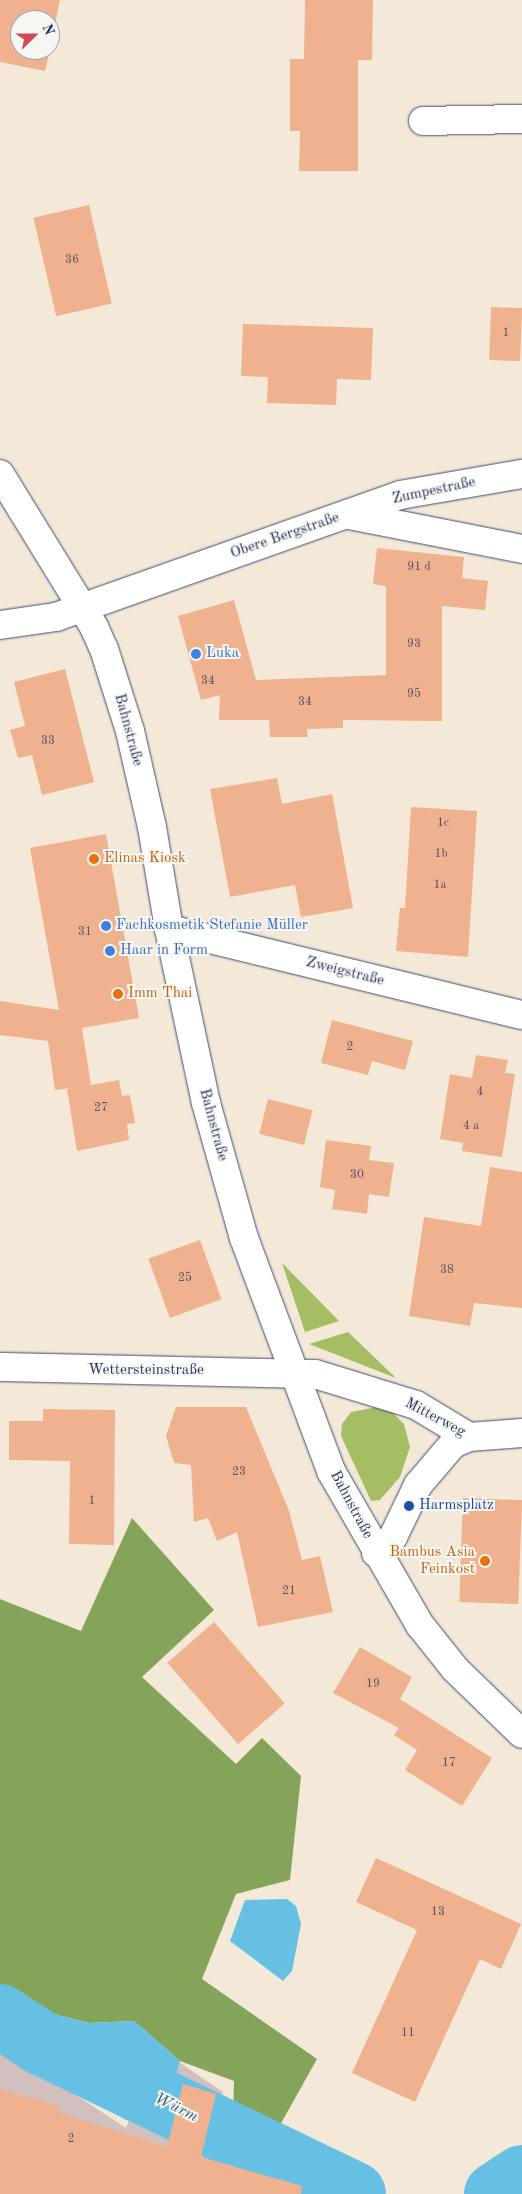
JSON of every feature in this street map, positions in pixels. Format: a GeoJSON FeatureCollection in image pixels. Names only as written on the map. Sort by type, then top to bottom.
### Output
{"type":"FeatureCollection","features":[{"type":"Feature","properties":{"kind":"street"},"geometry":{"type":"LineString","coordinates":[[422,121],[522,119]]}},
{"type":"Feature","properties":{"kind":"street","name":"Bahnstraße"},"geometry":{"type":"LineString","coordinates":[[0,474],[82,607],[104,649],[130,731],[152,827],[169,930],[214,1132],[244,1238],[331,1471],[376,1553],[420,1624],[455,1669],[522,1734]]}},
{"type":"Feature","properties":{"kind":"street","name":"Zumpestraße"},"geometry":{"type":"LineString","coordinates":[[347,515],[400,495],[522,474]]}},
{"type":"Feature","properties":{"kind":"street","name":"Obere Bergstraße"},"geometry":{"type":"LineString","coordinates":[[0,625],[56,617],[347,515],[522,549]]}},
{"type":"Feature","properties":{"kind":"street","name":"Zweigstraße"},"geometry":{"type":"LineString","coordinates":[[169,930],[522,1015]]}},
{"type":"Feature","properties":{"kind":"street","name":"Wettersteinstraße"},"geometry":{"type":"LineString","coordinates":[[0,1367],[95,1371],[293,1371]]}},
{"type":"Feature","properties":{"kind":"street","name":"Mitterweg"},"geometry":{"type":"LineString","coordinates":[[293,1371],[315,1374],[416,1405],[469,1437],[522,1433]]}},
{"type":"Feature","properties":{"kind":"street"},"geometry":{"type":"LineString","coordinates":[[376,1553],[393,1537],[418,1485],[434,1464],[453,1444],[469,1437]]}},
{"type":"Feature","properties":{"kind":"shaded area"},"geometry":{"type":"Polygon","coordinates":[[[129,2028],[223,2092],[215,2120],[238,2132],[228,2161],[321,2194],[0,2194],[0,2045],[126,2128],[136,2102],[129,2028]]]}},
{"type":"Feature","properties":{"kind":"green space"},"geometry":{"type":"Polygon","coordinates":[[[282,1263],[339,1321],[305,1332],[282,1263]]]}},
{"type":"Feature","properties":{"kind":"green space"},"geometry":{"type":"Polygon","coordinates":[[[348,1332],[396,1378],[309,1344],[348,1332]]]}},
{"type":"Feature","properties":{"kind":"green space"},"geometry":{"type":"Polygon","coordinates":[[[377,1407],[391,1411],[404,1424],[410,1447],[400,1477],[380,1500],[371,1501],[341,1436],[342,1424],[351,1412],[377,1407]]]}},
{"type":"Feature","properties":{"kind":"green space"},"geometry":{"type":"Polygon","coordinates":[[[132,1518],[214,1610],[142,1677],[236,1764],[262,1738],[301,1776],[290,1880],[236,1894],[202,1979],[317,2059],[275,2134],[233,2121],[234,2081],[180,2061],[134,2021],[89,2023],[23,2006],[0,1990],[0,1599],[81,1631],[132,1518]]]}},
{"type":"Feature","properties":{"kind":"water"},"geometry":{"type":"Polygon","coordinates":[[[287,1899],[296,1906],[301,1924],[292,1971],[283,1981],[230,1941],[245,1900],[287,1899]]]}},
{"type":"Feature","properties":{"kind":"water"},"geometry":{"type":"Polygon","coordinates":[[[0,1991],[23,2006],[89,2023],[134,2021],[180,2061],[160,2132],[124,2119],[0,2039],[0,1991]]]}},
{"type":"Feature","properties":{"kind":"building"},"geometry":{"type":"Polygon","coordinates":[[[0,0],[60,0],[58,10],[10,10],[10,60],[48,60],[45,71],[0,62],[0,0]]]}},
{"type":"Feature","properties":{"kind":"building"},"geometry":{"type":"Polygon","coordinates":[[[305,0],[373,0],[372,60],[358,60],[358,171],[299,171],[300,131],[290,131],[290,59],[304,59],[305,0]]]}},
{"type":"Feature","properties":{"kind":"building"},"geometry":{"type":"Polygon","coordinates":[[[89,205],[112,303],[56,316],[33,218],[89,205]]]}},
{"type":"Feature","properties":{"kind":"building"},"geometry":{"type":"Polygon","coordinates":[[[491,307],[522,308],[520,361],[489,360],[491,307]]]}},
{"type":"Feature","properties":{"kind":"building"},"geometry":{"type":"Polygon","coordinates":[[[243,324],[373,328],[371,380],[337,379],[336,405],[267,403],[268,377],[241,376],[243,324]]]}},
{"type":"Feature","properties":{"kind":"building"},"geometry":{"type":"Polygon","coordinates":[[[377,548],[464,557],[462,578],[488,581],[485,610],[442,606],[442,721],[343,720],[343,728],[307,729],[308,737],[270,737],[269,720],[219,720],[220,695],[201,700],[178,616],[234,600],[256,680],[386,675],[386,586],[373,584],[377,548]]]}},
{"type":"Feature","properties":{"kind":"building"},"geometry":{"type":"Polygon","coordinates":[[[65,669],[94,782],[42,795],[32,755],[18,758],[10,730],[25,726],[14,682],[65,669]]]}},
{"type":"Feature","properties":{"kind":"building"},"geometry":{"type":"Polygon","coordinates":[[[277,778],[282,804],[332,794],[353,908],[301,917],[295,885],[230,897],[210,789],[277,778]]]}},
{"type":"Feature","properties":{"kind":"building"},"geometry":{"type":"Polygon","coordinates":[[[411,807],[477,811],[468,957],[396,951],[400,908],[405,908],[411,807]]]}},
{"type":"Feature","properties":{"kind":"building"},"geometry":{"type":"Polygon","coordinates":[[[106,834],[139,1018],[82,1028],[91,1085],[119,1080],[122,1096],[130,1095],[135,1123],[127,1124],[129,1140],[77,1151],[67,1089],[72,1088],[55,1090],[48,1041],[0,1035],[0,1001],[59,1010],[30,848],[106,834]]]}},
{"type":"Feature","properties":{"kind":"building"},"geometry":{"type":"Polygon","coordinates":[[[332,1020],[413,1041],[405,1070],[372,1061],[368,1075],[321,1063],[332,1020]]]}},
{"type":"Feature","properties":{"kind":"building"},"geometry":{"type":"Polygon","coordinates":[[[476,1055],[508,1060],[505,1073],[515,1074],[502,1157],[462,1151],[463,1143],[440,1139],[450,1074],[472,1078],[476,1055]]]}},
{"type":"Feature","properties":{"kind":"building"},"geometry":{"type":"Polygon","coordinates":[[[268,1099],[313,1110],[304,1145],[259,1134],[268,1099]]]}},
{"type":"Feature","properties":{"kind":"building"},"geometry":{"type":"Polygon","coordinates":[[[326,1140],[371,1146],[369,1160],[394,1163],[389,1197],[369,1194],[367,1214],[332,1209],[335,1190],[320,1187],[326,1140]]]}},
{"type":"Feature","properties":{"kind":"building"},"geometry":{"type":"Polygon","coordinates":[[[490,1167],[522,1172],[522,1308],[474,1303],[470,1326],[409,1316],[424,1217],[481,1226],[490,1167]]]}},
{"type":"Feature","properties":{"kind":"building"},"geometry":{"type":"Polygon","coordinates":[[[200,1240],[222,1299],[170,1318],[148,1259],[200,1240]]]}},
{"type":"Feature","properties":{"kind":"building"},"geometry":{"type":"Polygon","coordinates":[[[176,1407],[246,1407],[289,1511],[302,1560],[320,1556],[333,1612],[258,1627],[237,1532],[217,1541],[208,1518],[194,1522],[191,1465],[174,1463],[166,1436],[176,1407]]]}},
{"type":"Feature","properties":{"kind":"building"},"geometry":{"type":"Polygon","coordinates":[[[43,1409],[115,1410],[114,1545],[69,1544],[70,1461],[9,1460],[9,1421],[43,1421],[43,1409]]]}},
{"type":"Feature","properties":{"kind":"building"},"geometry":{"type":"Polygon","coordinates":[[[463,1498],[522,1500],[518,1604],[459,1602],[463,1498]]]}},
{"type":"Feature","properties":{"kind":"building"},"geometry":{"type":"Polygon","coordinates":[[[214,1622],[285,1704],[238,1744],[167,1663],[214,1622]]]}},
{"type":"Feature","properties":{"kind":"building"},"geometry":{"type":"Polygon","coordinates":[[[360,1647],[412,1677],[400,1699],[492,1758],[462,1806],[405,1770],[417,1750],[394,1735],[399,1728],[333,1693],[360,1647]]]}},
{"type":"Feature","properties":{"kind":"building"},"geometry":{"type":"Polygon","coordinates":[[[376,1858],[521,1924],[501,1969],[480,1959],[415,2102],[352,2073],[417,1930],[356,1902],[376,1858]]]}},
{"type":"Feature","properties":{"kind":"building"},"geometry":{"type":"Polygon","coordinates":[[[183,2084],[216,2094],[201,2157],[302,2186],[301,2194],[0,2194],[0,2089],[60,2106],[59,2113],[167,2147],[183,2084]]]}},
{"type":"Feature","properties":{"kind":"waterway","name":"Würm"},"geometry":{"type":"LineString","coordinates":[[0,2016],[43,2044],[354,2194]]}},
{"type":"Feature","properties":{"kind":"waterway","name":"Würm"},"geometry":{"type":"LineString","coordinates":[[496,2194],[522,2177]]}},
{"type":"Feature","properties":{"kind":"place","name":"Luka"},"geometry":{"type":"Point","coordinates":[196,654]}},
{"type":"Feature","properties":{"kind":"place","name":"Elinas Kiosk"},"geometry":{"type":"Point","coordinates":[94,859]}},
{"type":"Feature","properties":{"kind":"place","name":"Fachkosmetik Stefanie Müller"},"geometry":{"type":"Point","coordinates":[106,926]}},
{"type":"Feature","properties":{"kind":"place","name":"Haar in Form"},"geometry":{"type":"Point","coordinates":[110,951]}},
{"type":"Feature","properties":{"kind":"place","name":"Imm Thai"},"geometry":{"type":"Point","coordinates":[118,994]}},
{"type":"Feature","properties":{"kind":"place","name":"Harmsplatz"},"geometry":{"type":"Point","coordinates":[409,1506]}},
{"type":"Feature","properties":{"kind":"place","name":"Bambus Asia Feinkost"},"geometry":{"type":"Point","coordinates":[485,1561]}}]}
